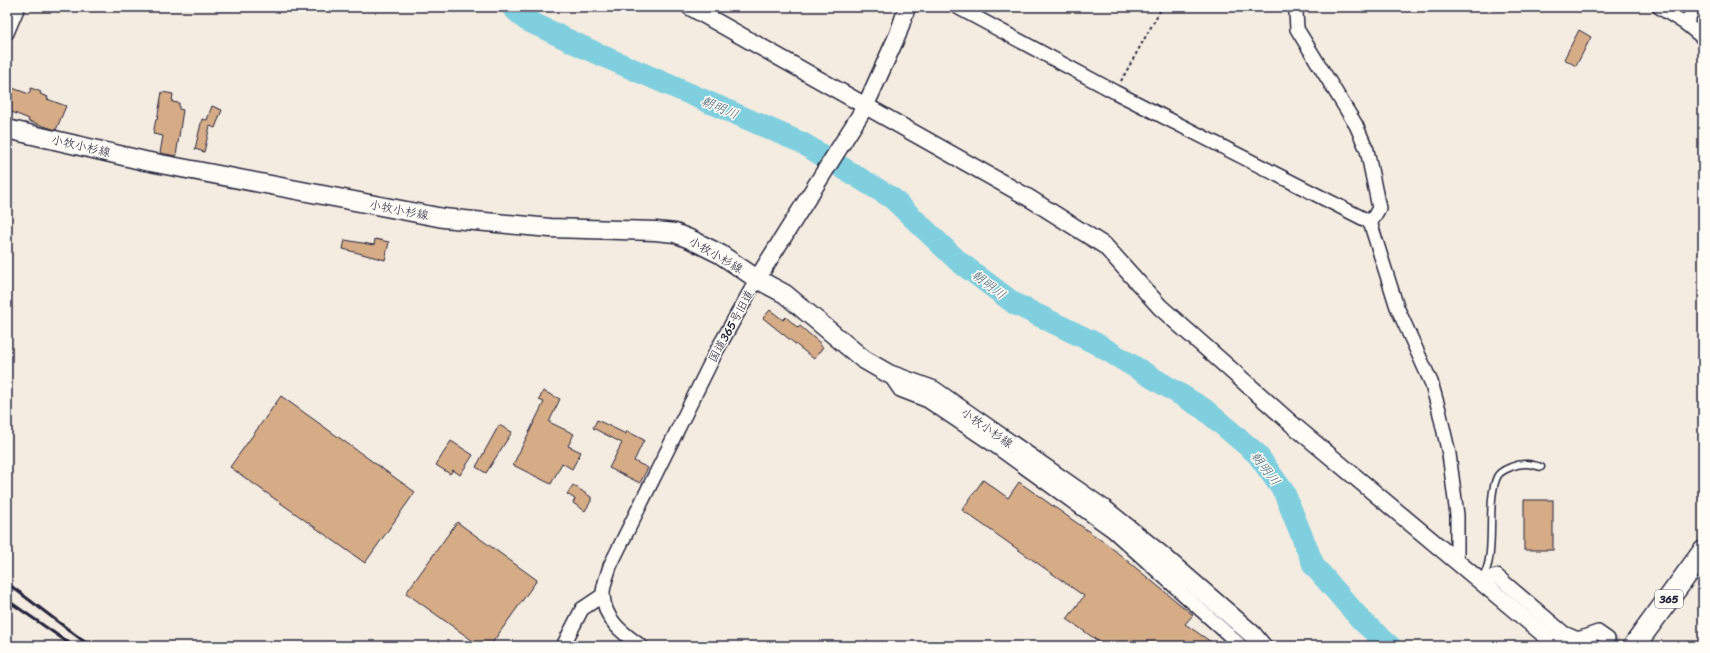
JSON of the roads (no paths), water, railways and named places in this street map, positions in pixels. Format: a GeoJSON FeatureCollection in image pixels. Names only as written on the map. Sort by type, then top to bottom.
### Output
{"type":"FeatureCollection","features":[{"type":"Feature","properties":{"kind":"highway","name":"365"},"geometry":{"type":"LineString","coordinates":[[1634,646],[1703,552]]}},
{"type":"Feature","properties":{"kind":"main road","name":"小牧小杉線"},"geometry":{"type":"LineString","coordinates":[[7,129],[145,161],[443,218],[550,228],[655,231],[675,233],[692,240],[759,275],[785,294],[863,359],[889,374],[933,390],[1105,510],[1161,555],[1252,634],[1262,646]]}},
{"type":"Feature","properties":{"kind":"street"},"geometry":{"type":"LineString","coordinates":[[7,33],[18,7]]}},
{"type":"Feature","properties":{"kind":"street"},"geometry":{"type":"LineString","coordinates":[[690,7],[862,111],[1029,198],[1105,246],[1166,312],[1293,425],[1558,646]]}},
{"type":"Feature","properties":{"kind":"street","name":"国道365号旧道"},"geometry":{"type":"LineString","coordinates":[[641,646],[621,632],[608,614],[603,595],[610,566],[716,350],[759,275],[862,111],[898,34],[907,7]]}},
{"type":"Feature","properties":{"kind":"street"},"geometry":{"type":"LineString","coordinates":[[957,7],[1115,92],[1370,222],[1397,307],[1431,382],[1439,410],[1449,454],[1458,515],[1457,561]]}},
{"type":"Feature","properties":{"kind":"street"},"geometry":{"type":"LineString","coordinates":[[1297,7],[1297,30],[1356,125],[1367,150],[1379,208],[1370,224]]}},
{"type":"Feature","properties":{"kind":"street"},"geometry":{"type":"LineString","coordinates":[[1659,7],[1686,24],[1703,38]]}},
{"type":"Feature","properties":{"kind":"street"},"geometry":{"type":"LineString","coordinates":[[1686,24],[1694,7]]}},
{"type":"Feature","properties":{"kind":"street"},"geometry":{"type":"LineString","coordinates":[[889,374],[900,390],[928,401],[995,446],[1113,530],[1241,646]]}},
{"type":"Feature","properties":{"kind":"street"},"geometry":{"type":"LineString","coordinates":[[1480,580],[1497,576],[1564,633],[1578,640],[1598,632],[1608,640]]}},
{"type":"Feature","properties":{"kind":"street"},"geometry":{"type":"LineString","coordinates":[[563,646],[582,609],[603,595]]}},
{"type":"Feature","properties":{"kind":"lane"},"geometry":{"type":"LineString","coordinates":[[1480,580],[1486,572],[1490,540],[1493,490],[1497,476],[1516,464],[1530,463],[1541,467]]}},
{"type":"Feature","properties":{"kind":"waterway","name":"朝明川"},"geometry":{"type":"LineString","coordinates":[[512,7],[526,20],[598,54],[802,143],[892,198],[958,261],[1015,304],[1097,344],[1204,409],[1257,454],[1284,492],[1314,566],[1362,621],[1390,646]]}},
{"type":"Feature","properties":{"kind":"tunnel"},"geometry":{"type":"LineString","coordinates":[[1608,639],[1617,646]]}},
{"type":"Feature","properties":{"kind":"railway"},"geometry":{"type":"LineString","coordinates":[[7,583],[90,646]]}},
{"type":"Feature","properties":{"kind":"railway"},"geometry":{"type":"LineString","coordinates":[[7,600],[73,646]]}}]}
